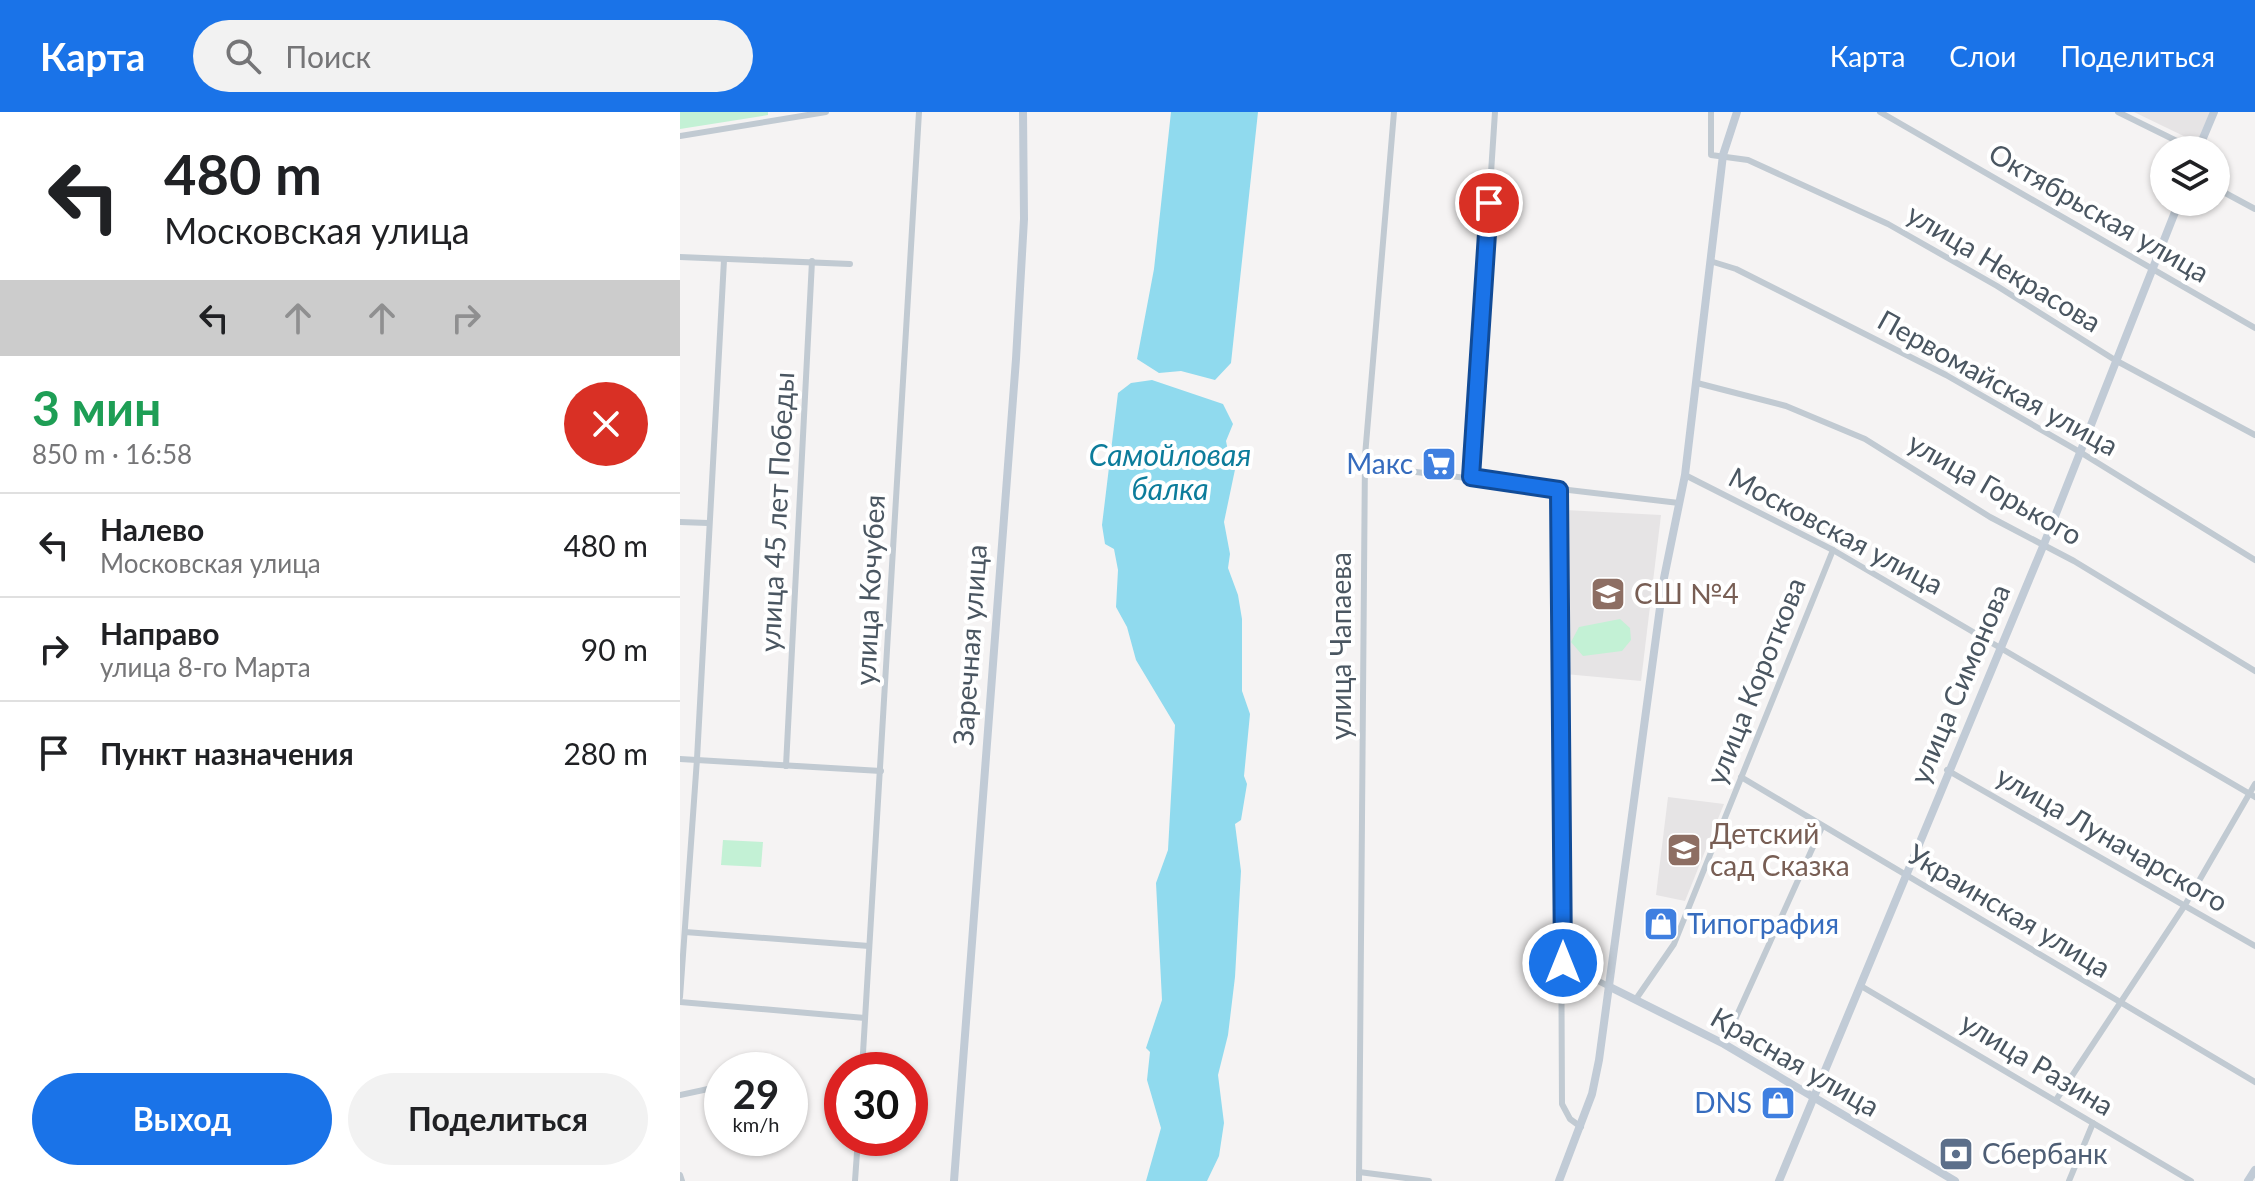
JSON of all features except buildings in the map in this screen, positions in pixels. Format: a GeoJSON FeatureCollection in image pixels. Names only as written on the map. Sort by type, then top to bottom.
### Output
{"type":"FeatureCollection","features":[{"type":"Feature","properties":{"kind":"street"},"geometry":{"type":"LineString","coordinates":[[680,136],[786,115],[826,112]]}},
{"type":"Feature","properties":{"kind":"street","name":"улица Кочубея"},"geometry":{"type":"LineString","coordinates":[[863,1052],[919,112]]}},
{"type":"Feature","properties":{"kind":"street","name":"Заречная улица"},"geometry":{"type":"LineString","coordinates":[[954,1181],[988,687],[1016,359],[1024,219],[1023,112]]}},
{"type":"Feature","properties":{"kind":"street","name":"улица Чапаева"},"geometry":{"type":"LineString","coordinates":[[1359,1181],[1365,466],[1375,303],[1394,112]]}},
{"type":"Feature","properties":{"kind":"street"},"geometry":{"type":"LineString","coordinates":[[1471,477],[1495,112]]}},
{"type":"Feature","properties":{"kind":"street"},"geometry":{"type":"LineString","coordinates":[[1711,112],[1711,155],[1723,155]]}},
{"type":"Feature","properties":{"kind":"street"},"geometry":{"type":"LineString","coordinates":[[1559,1181],[1581,1127],[1597,1072],[1664,578],[1685,475],[1723,155],[1737,112]]}},
{"type":"Feature","properties":{"kind":"street","name":"Октябрьская улица"},"geometry":{"type":"LineString","coordinates":[[1880,112],[2255,328]]}},
{"type":"Feature","properties":{"kind":"street"},"geometry":{"type":"LineString","coordinates":[[2118,112],[2167,136]]}},
{"type":"Feature","properties":{"kind":"street"},"geometry":{"type":"LineString","coordinates":[[2203,136],[2214,112]]}},
{"type":"Feature","properties":{"kind":"street","name":"улица Некрасова"},"geometry":{"type":"LineString","coordinates":[[1723,155],[1780,173],[1922,242],[2115,360],[2255,435]]}},
{"type":"Feature","properties":{"kind":"street"},"geometry":{"type":"LineString","coordinates":[[2230,196],[2255,209]]}},
{"type":"Feature","properties":{"kind":"street","name":"улица Симонова"},"geometry":{"type":"LineString","coordinates":[[1779,1181],[1907,875],[1947,770],[2044,544],[2174,216]]}},
{"type":"Feature","properties":{"kind":"street"},"geometry":{"type":"LineString","coordinates":[[680,257],[850,264]]}},
{"type":"Feature","properties":{"kind":"street"},"geometry":{"type":"LineString","coordinates":[[724,260],[697,759],[680,999],[865,1018]]}},
{"type":"Feature","properties":{"kind":"street","name":"улица 45 лет Победы"},"geometry":{"type":"LineString","coordinates":[[786,766],[812,261]]}},
{"type":"Feature","properties":{"kind":"street","name":"Первомайская улица"},"geometry":{"type":"LineString","coordinates":[[1710,261],[1736,269],[1946,375],[2080,452],[2255,560]]}},
{"type":"Feature","properties":{"kind":"street","name":"улица Горького"},"geometry":{"type":"LineString","coordinates":[[1697,383],[1786,406],[1865,439],[1990,517],[2044,544],[2255,671]]}},
{"type":"Feature","properties":{"kind":"street"},"geometry":{"type":"LineString","coordinates":[[1365,466],[1679,503]]}},
{"type":"Feature","properties":{"kind":"street","name":"Московская улица"},"geometry":{"type":"LineString","coordinates":[[1685,475],[1833,550],[2000,644],[2252,795]]}},
{"type":"Feature","properties":{"kind":"street"},"geometry":{"type":"LineString","coordinates":[[1559,490],[1562,1104],[1570,1119],[1581,1127]]}},
{"type":"Feature","properties":{"kind":"street"},"geometry":{"type":"LineString","coordinates":[[680,522],[708,523]]}},
{"type":"Feature","properties":{"kind":"street","name":"улица Короткова"},"geometry":{"type":"LineString","coordinates":[[1636,999],[1674,944],[1833,550]]}},
{"type":"Feature","properties":{"kind":"street"},"geometry":{"type":"LineString","coordinates":[[680,759],[881,771]]}},
{"type":"Feature","properties":{"kind":"street","name":"улица Луначарского"},"geometry":{"type":"LineString","coordinates":[[1947,770],[2255,946]]}},
{"type":"Feature","properties":{"kind":"street","name":"Украинская улица"},"geometry":{"type":"LineString","coordinates":[[1741,777],[2255,1082]]}},
{"type":"Feature","properties":{"kind":"street"},"geometry":{"type":"LineString","coordinates":[[2056,1100],[2185,905],[2252,795],[2255,784]]}},
{"type":"Feature","properties":{"kind":"street"},"geometry":{"type":"LineString","coordinates":[[1724,1044],[1822,827]]}},
{"type":"Feature","properties":{"kind":"street"},"geometry":{"type":"LineString","coordinates":[[685,932],[869,946]]}},
{"type":"Feature","properties":{"kind":"street"},"geometry":{"type":"LineString","coordinates":[[1563,963],[1610,987]]}},
{"type":"Feature","properties":{"kind":"street","name":"улица Разина"},"geometry":{"type":"LineString","coordinates":[[1861,986],[2191,1181]]}},
{"type":"Feature","properties":{"kind":"street","name":"Красная улица"},"geometry":{"type":"LineString","coordinates":[[1610,987],[1724,1044],[1955,1181]]}},
{"type":"Feature","properties":{"kind":"street"},"geometry":{"type":"LineString","coordinates":[[680,1095],[704,1090]]}},
{"type":"Feature","properties":{"kind":"street"},"geometry":{"type":"LineString","coordinates":[[2069,1181],[2093,1123]]}},
{"type":"Feature","properties":{"kind":"street"},"geometry":{"type":"LineString","coordinates":[[855,1181],[857,1156]]}},
{"type":"Feature","properties":{"kind":"street"},"geometry":{"type":"LineString","coordinates":[[2248,1181],[2255,1170]]}},
{"type":"Feature","properties":{"kind":"street"},"geometry":{"type":"LineString","coordinates":[[1359,1172],[1429,1181]]}},
{"type":"Feature","properties":{"kind":"street"},"geometry":{"type":"LineString","coordinates":[[680,1175],[682,1181]]}},
{"type":"Feature","properties":{"kind":"shaded area"},"geometry":{"type":"Polygon","coordinates":[[[2134,112],[2210,112],[2201,136],[2184,136],[2134,112]]]}},
{"type":"Feature","properties":{"kind":"shaded area","name":"СШ №4"},"geometry":{"type":"Polygon","coordinates":[[[1565,510],[1661,515],[1641,681],[1565,674],[1565,510]]]}},
{"type":"Feature","properties":{"kind":"shaded area","name":"Детский сад Сказка"},"geometry":{"type":"Polygon","coordinates":[[[1668,797],[1724,804],[1685,901],[1656,895],[1668,797]]]}},
{"type":"Feature","properties":{"kind":"green space"},"geometry":{"type":"Polygon","coordinates":[[[680,112],[768,112],[768,115],[680,129],[680,112]]]}},
{"type":"Feature","properties":{"kind":"green space"},"geometry":{"type":"Polygon","coordinates":[[[1620,619],[1630,628],[1631,640],[1622,651],[1583,656],[1571,642],[1579,627],[1620,619]]]}},
{"type":"Feature","properties":{"kind":"green space"},"geometry":{"type":"Polygon","coordinates":[[[723,840],[763,842],[761,867],[721,865],[723,840]]]}},
{"type":"Feature","properties":{"kind":"water","name":"Самойловая балка"},"geometry":{"type":"Polygon","coordinates":[[[1171,112],[1258,112],[1231,363],[1215,380],[1181,371],[1159,373],[1137,359],[1154,269],[1171,112]]]}},
{"type":"Feature","properties":{"kind":"water","name":"Самойловая балка"},"geometry":{"type":"Polygon","coordinates":[[[1152,380],[1223,404],[1233,424],[1226,441],[1229,456],[1237,460],[1224,522],[1230,554],[1228,568],[1238,595],[1242,619],[1242,691],[1250,714],[1244,776],[1247,784],[1241,820],[1235,824],[1241,871],[1235,977],[1228,1035],[1218,1075],[1224,1123],[1219,1156],[1207,1181],[1146,1181],[1161,1128],[1147,1080],[1150,1052],[1146,1048],[1162,1000],[1156,883],[1168,850],[1175,725],[1136,660],[1127,627],[1116,607],[1118,570],[1114,549],[1105,544],[1102,525],[1118,393],[1131,383],[1152,380]]]}},
{"type":"Feature","properties":{"kind":"place","name":"Макс"},"geometry":{"type":"Point","coordinates":[1439,464]}},
{"type":"Feature","properties":{"kind":"place","name":"СШ №4"},"geometry":{"type":"Point","coordinates":[1608,594]}},
{"type":"Feature","properties":{"kind":"place","name":"Детский сад Сказка"},"geometry":{"type":"Point","coordinates":[1684,850]}},
{"type":"Feature","properties":{"kind":"place","name":"Типография"},"geometry":{"type":"Point","coordinates":[1661,924]}},
{"type":"Feature","properties":{"kind":"place","name":"DNS"},"geometry":{"type":"Point","coordinates":[1778,1103]}},
{"type":"Feature","properties":{"kind":"place","name":"Сбербанк"},"geometry":{"type":"Point","coordinates":[1956,1154]}},
{"type":"Feature","properties":{"kind":"route"},"geometry":{"type":"LineString","coordinates":[[1489,203],[1471,477],[1559,490],[1563,963]]}}]}
